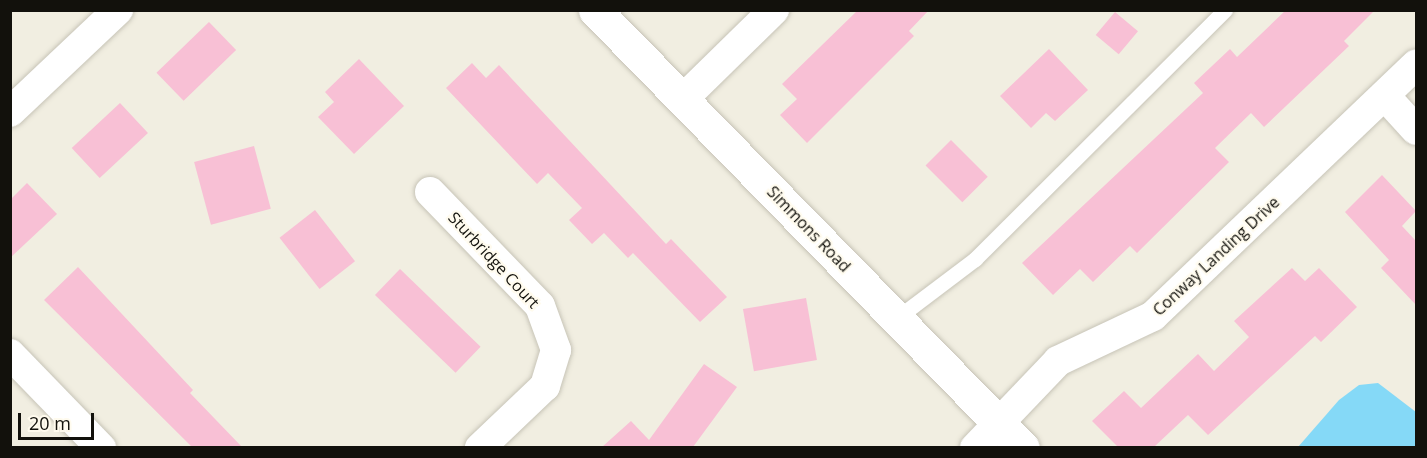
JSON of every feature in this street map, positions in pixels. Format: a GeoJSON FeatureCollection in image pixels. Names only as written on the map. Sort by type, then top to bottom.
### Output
{"type":"FeatureCollection","features":[{"type":"Feature","properties":{"kind":"street"},"geometry":{"type":"LineString","coordinates":[[10,112],[117,10]]}},
{"type":"Feature","properties":{"kind":"street","name":"Simmons Road"},"geometry":{"type":"LineString","coordinates":[[595,10],[1023,447]]}},
{"type":"Feature","properties":{"kind":"street"},"geometry":{"type":"LineString","coordinates":[[682,100],[774,10]]}},
{"type":"Feature","properties":{"kind":"street","name":"Conway Landing Drive"},"geometry":{"type":"LineString","coordinates":[[975,447],[1058,361],[1153,316],[1416,65]]}},
{"type":"Feature","properties":{"kind":"street"},"geometry":{"type":"LineString","coordinates":[[1384,96],[1416,130]]}},
{"type":"Feature","properties":{"kind":"street","name":"Sturbridge Court"},"geometry":{"type":"LineString","coordinates":[[430,192],[540,306],[556,350],[545,386],[480,447]]}},
{"type":"Feature","properties":{"kind":"street"},"geometry":{"type":"LineString","coordinates":[[10,354],[100,447]]}},
{"type":"Feature","properties":{"kind":"lane"},"geometry":{"type":"LineString","coordinates":[[897,318],[975,259],[1224,10]]}},
{"type":"Feature","properties":{"kind":"water"},"geometry":{"type":"Polygon","coordinates":[[[1378,383],[1416,412],[1416,447],[1298,447],[1339,400],[1359,385],[1378,383]]]}},
{"type":"Feature","properties":{"kind":"building"},"geometry":{"type":"Polygon","coordinates":[[[858,10],[929,10],[909,31],[914,36],[807,143],[780,115],[797,99],[782,84],[858,10]]]}},
{"type":"Feature","properties":{"kind":"building"},"geometry":{"type":"Polygon","coordinates":[[[1286,10],[1375,10],[1344,41],[1349,46],[1264,127],[1251,113],[1215,148],[1229,162],[1137,253],[1130,246],[1093,282],[1080,269],[1053,295],[1022,263],[1203,93],[1194,83],[1230,49],[1237,57],[1286,10]]]}},
{"type":"Feature","properties":{"kind":"building"},"geometry":{"type":"Polygon","coordinates":[[[1115,12],[1138,31],[1119,54],[1096,35],[1115,12]]]}},
{"type":"Feature","properties":{"kind":"building"},"geometry":{"type":"Polygon","coordinates":[[[209,22],[236,50],[184,101],[156,73],[209,22]]]}},
{"type":"Feature","properties":{"kind":"building"},"geometry":{"type":"Polygon","coordinates":[[[1049,49],[1088,90],[1055,121],[1046,113],[1031,128],[1000,96],[1049,49]]]}},
{"type":"Feature","properties":{"kind":"building"},"geometry":{"type":"Polygon","coordinates":[[[359,59],[404,106],[354,154],[318,117],[334,102],[325,92],[359,59]]]}},
{"type":"Feature","properties":{"kind":"building"},"geometry":{"type":"Polygon","coordinates":[[[472,63],[486,78],[499,65],[666,244],[671,239],[727,297],[700,322],[633,253],[628,258],[604,233],[592,244],[569,220],[582,208],[548,173],[537,184],[446,88],[472,63]]]}},
{"type":"Feature","properties":{"kind":"building"},"geometry":{"type":"Polygon","coordinates":[[[120,103],[148,133],[100,178],[72,148],[120,103]]]}},
{"type":"Feature","properties":{"kind":"building"},"geometry":{"type":"Polygon","coordinates":[[[951,140],[988,177],[962,202],[926,165],[951,140]]]}},
{"type":"Feature","properties":{"kind":"building"},"geometry":{"type":"Polygon","coordinates":[[[254,146],[271,209],[211,225],[194,162],[254,146]]]}},
{"type":"Feature","properties":{"kind":"building"},"geometry":{"type":"Polygon","coordinates":[[[1382,175],[1416,211],[1402,226],[1416,241],[1416,305],[1381,268],[1389,260],[1345,212],[1382,175]]]}},
{"type":"Feature","properties":{"kind":"building"},"geometry":{"type":"Polygon","coordinates":[[[27,183],[57,214],[10,258],[10,200],[27,183]]]}},
{"type":"Feature","properties":{"kind":"building"},"geometry":{"type":"Polygon","coordinates":[[[315,210],[355,261],[320,289],[280,238],[315,210]]]}},
{"type":"Feature","properties":{"kind":"building"},"geometry":{"type":"Polygon","coordinates":[[[78,267],[193,390],[190,393],[242,447],[192,447],[44,300],[78,267]]]}},
{"type":"Feature","properties":{"kind":"building"},"geometry":{"type":"Polygon","coordinates":[[[1292,268],[1305,281],[1319,268],[1357,307],[1321,342],[1315,336],[1208,435],[1188,415],[1154,447],[1118,447],[1092,421],[1124,391],[1141,408],[1198,354],[1214,371],[1249,337],[1234,321],[1292,268]]]}},
{"type":"Feature","properties":{"kind":"building"},"geometry":{"type":"Polygon","coordinates":[[[400,269],[481,347],[456,373],[375,295],[400,269]]]}},
{"type":"Feature","properties":{"kind":"building"},"geometry":{"type":"Polygon","coordinates":[[[806,298],[817,360],[754,371],[743,309],[806,298]]]}},
{"type":"Feature","properties":{"kind":"building"},"geometry":{"type":"Polygon","coordinates":[[[704,364],[737,387],[693,447],[602,447],[631,421],[649,440],[704,364]]]}}]}
